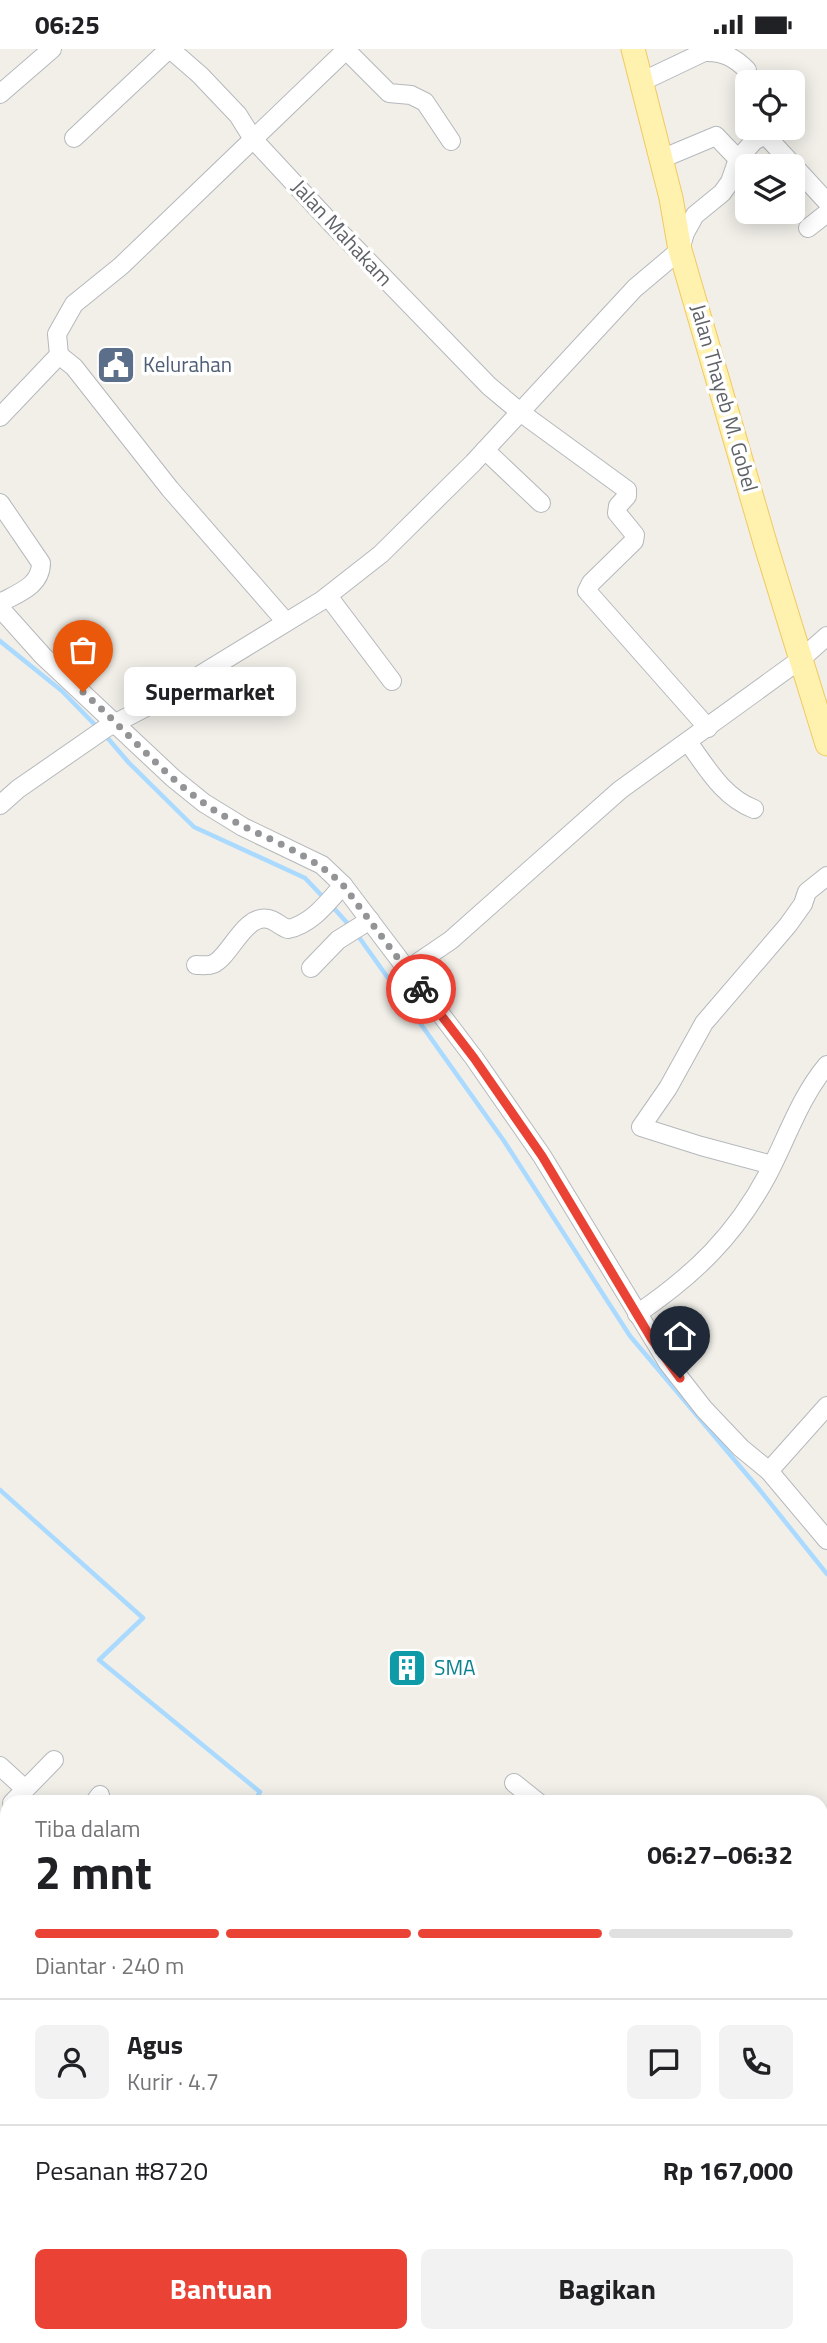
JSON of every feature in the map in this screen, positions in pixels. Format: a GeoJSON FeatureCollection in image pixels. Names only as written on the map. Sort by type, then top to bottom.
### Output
{"type":"FeatureCollection","features":[{"type":"Feature","properties":{"kind":"main road","name":"Jalan Thayeb M. Gobel"},"geometry":{"type":"LineString","coordinates":[[633,49],[671,198],[680,250],[827,744]]}},
{"type":"Feature","properties":{"kind":"street"},"geometry":{"type":"LineString","coordinates":[[0,94],[52,49]]}},
{"type":"Feature","properties":{"kind":"street"},"geometry":{"type":"LineString","coordinates":[[74,138],[170,49]]}},
{"type":"Feature","properties":{"kind":"street","name":"Jalan Mahakam"},"geometry":{"type":"LineString","coordinates":[[170,49],[200,75],[238,115],[253,139],[489,386],[520,412],[627,490],[627,496],[618,506],[617,513],[635,535],[634,541],[591,583],[587,591],[708,727]]}},
{"type":"Feature","properties":{"kind":"street"},"geometry":{"type":"LineString","coordinates":[[286,622],[170,489],[74,367],[59,355],[57,334],[74,304],[121,266],[347,49],[389,93],[411,95],[425,102],[451,141]]}},
{"type":"Feature","properties":{"kind":"street"},"geometry":{"type":"LineString","coordinates":[[641,82],[704,52],[715,52],[734,58],[747,70]]}},
{"type":"Feature","properties":{"kind":"street"},"geometry":{"type":"LineString","coordinates":[[661,159],[716,136],[735,157]]}},
{"type":"Feature","properties":{"kind":"street"},"geometry":{"type":"LineString","coordinates":[[742,154],[757,138],[765,136],[782,154]]}},
{"type":"Feature","properties":{"kind":"street"},"geometry":{"type":"LineString","coordinates":[[0,805],[18,789],[105,729],[156,702],[328,596],[381,554],[485,450],[635,288],[680,250],[685,233],[695,215],[722,193],[730,182],[735,166]]}},
{"type":"Feature","properties":{"kind":"street"},"geometry":{"type":"LineString","coordinates":[[805,179],[827,202]]}},
{"type":"Feature","properties":{"kind":"street"},"geometry":{"type":"LineString","coordinates":[[808,228],[827,213]]}},
{"type":"Feature","properties":{"kind":"street"},"geometry":{"type":"LineString","coordinates":[[0,417],[59,355]]}},
{"type":"Feature","properties":{"kind":"street"},"geometry":{"type":"LineString","coordinates":[[485,450],[541,503]]}},
{"type":"Feature","properties":{"kind":"street"},"geometry":{"type":"LineString","coordinates":[[0,503],[41,563],[40,576],[36,582],[0,605],[105,729],[204,803],[243,827],[322,865],[343,885],[360,926],[407,970],[474,1058],[542,1156],[668,1363],[705,1409],[741,1448],[769,1471],[827,1540]]}},
{"type":"Feature","properties":{"kind":"street"},"geometry":{"type":"LineString","coordinates":[[328,596],[392,681]]}},
{"type":"Feature","properties":{"kind":"street"},"geometry":{"type":"LineString","coordinates":[[407,970],[451,940],[605,802],[801,659],[827,636]]}},
{"type":"Feature","properties":{"kind":"street"},"geometry":{"type":"LineString","coordinates":[[688,742],[723,789],[742,804],[754,809]]}},
{"type":"Feature","properties":{"kind":"street"},"geometry":{"type":"LineString","coordinates":[[772,1165],[641,1127],[668,1088],[704,1023],[788,925],[803,904],[807,892],[827,876]]}},
{"type":"Feature","properties":{"kind":"street"},"geometry":{"type":"LineString","coordinates":[[196,965],[213,964],[219,960],[239,934],[262,919],[269,919],[284,928],[293,928],[307,921],[328,903],[343,885]]}},
{"type":"Feature","properties":{"kind":"street"},"geometry":{"type":"LineString","coordinates":[[311,968],[338,940],[360,926]]}},
{"type":"Feature","properties":{"kind":"street"},"geometry":{"type":"LineString","coordinates":[[637,1314],[696,1270],[743,1215],[772,1165],[810,1088],[827,1065]]}},
{"type":"Feature","properties":{"kind":"street"},"geometry":{"type":"LineString","coordinates":[[769,1471],[827,1406]]}},
{"type":"Feature","properties":{"kind":"street"},"geometry":{"type":"LineString","coordinates":[[19,1795],[54,1760]]}},
{"type":"Feature","properties":{"kind":"street"},"geometry":{"type":"LineString","coordinates":[[0,1766],[25,1789]]}},
{"type":"Feature","properties":{"kind":"street"},"geometry":{"type":"LineString","coordinates":[[514,1783],[529,1795]]}},
{"type":"Feature","properties":{"kind":"waterway"},"geometry":{"type":"LineString","coordinates":[[0,641],[62,691],[98,728]]}},
{"type":"Feature","properties":{"kind":"waterway"},"geometry":{"type":"LineString","coordinates":[[105,735],[129,763],[194,827],[305,878],[324,898]]}},
{"type":"Feature","properties":{"kind":"waterway"},"geometry":{"type":"LineString","coordinates":[[330,904],[350,926]]}},
{"type":"Feature","properties":{"kind":"waterway"},"geometry":{"type":"LineString","coordinates":[[356,933],[504,1141],[630,1336],[827,1574]]}},
{"type":"Feature","properties":{"kind":"waterway"},"geometry":{"type":"LineString","coordinates":[[0,1490],[143,1618],[99,1660],[260,1792],[258,1795]]}},
{"type":"Feature","properties":{"kind":"way so far"},"geometry":{"type":"LineString","coordinates":[[83,692],[173,778],[204,803],[243,827],[329,870],[421,989]]}},
{"type":"Feature","properties":{"kind":"place","name":"Kelurahan"},"geometry":{"type":"Point","coordinates":[116,365]}},
{"type":"Feature","properties":{"kind":"place","name":"Supermarket"},"geometry":{"type":"Point","coordinates":[83,692]}},
{"type":"Feature","properties":{"kind":"place","name":"SMA"},"geometry":{"type":"Point","coordinates":[407,1668]}},
{"type":"Feature","properties":{"kind":"route"},"geometry":{"type":"LineString","coordinates":[[421,989],[474,1058],[542,1156],[651,1338],[680,1378]]}}]}
